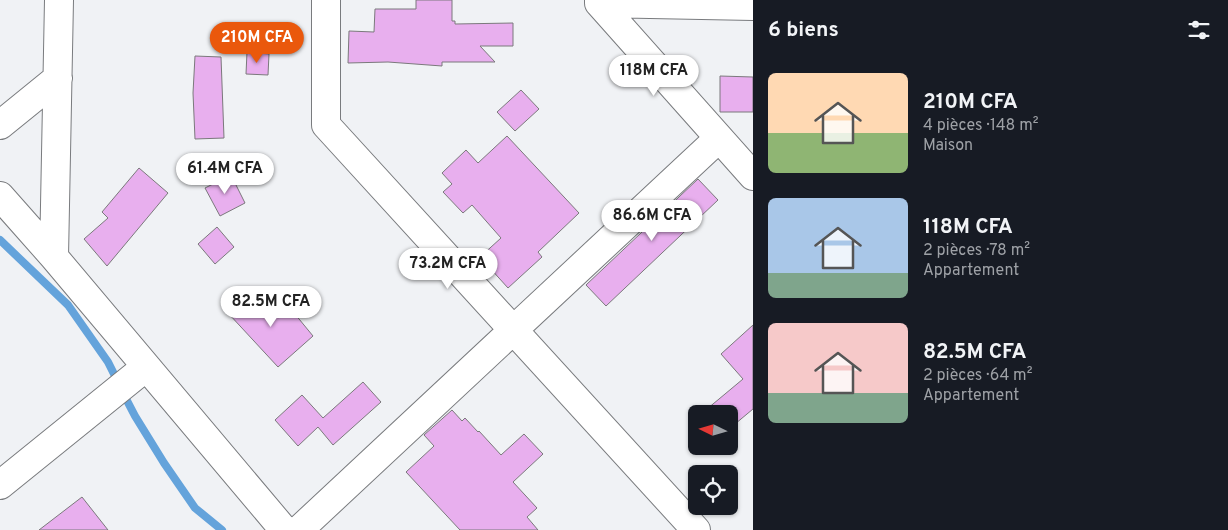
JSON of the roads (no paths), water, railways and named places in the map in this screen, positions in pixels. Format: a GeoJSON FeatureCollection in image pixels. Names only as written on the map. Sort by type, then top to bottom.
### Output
{"type":"FeatureCollection","features":[{"type":"Feature","properties":{"kind":"street"},"geometry":{"type":"LineString","coordinates":[[54,257],[59,0]]}},
{"type":"Feature","properties":{"kind":"street"},"geometry":{"type":"LineString","coordinates":[[326,0],[326,125],[696,530]]}},
{"type":"Feature","properties":{"kind":"street"},"geometry":{"type":"LineString","coordinates":[[599,2],[753,6]]}},
{"type":"Feature","properties":{"kind":"street"},"geometry":{"type":"LineString","coordinates":[[599,2],[753,176]]}},
{"type":"Feature","properties":{"kind":"street"},"geometry":{"type":"LineString","coordinates":[[0,125],[58,78]]}},
{"type":"Feature","properties":{"kind":"street"},"geometry":{"type":"LineString","coordinates":[[299,530],[719,138]]}},
{"type":"Feature","properties":{"kind":"street"},"geometry":{"type":"LineString","coordinates":[[0,196],[54,257],[284,530]]}},
{"type":"Feature","properties":{"kind":"street"},"geometry":{"type":"LineString","coordinates":[[0,485],[146,366]]}},
{"type":"Feature","properties":{"kind":"waterway"},"geometry":{"type":"LineString","coordinates":[[0,240],[68,305],[108,362],[118,382]]}},
{"type":"Feature","properties":{"kind":"waterway"},"geometry":{"type":"LineString","coordinates":[[123,393],[164,463],[195,508],[222,530]]}}]}
